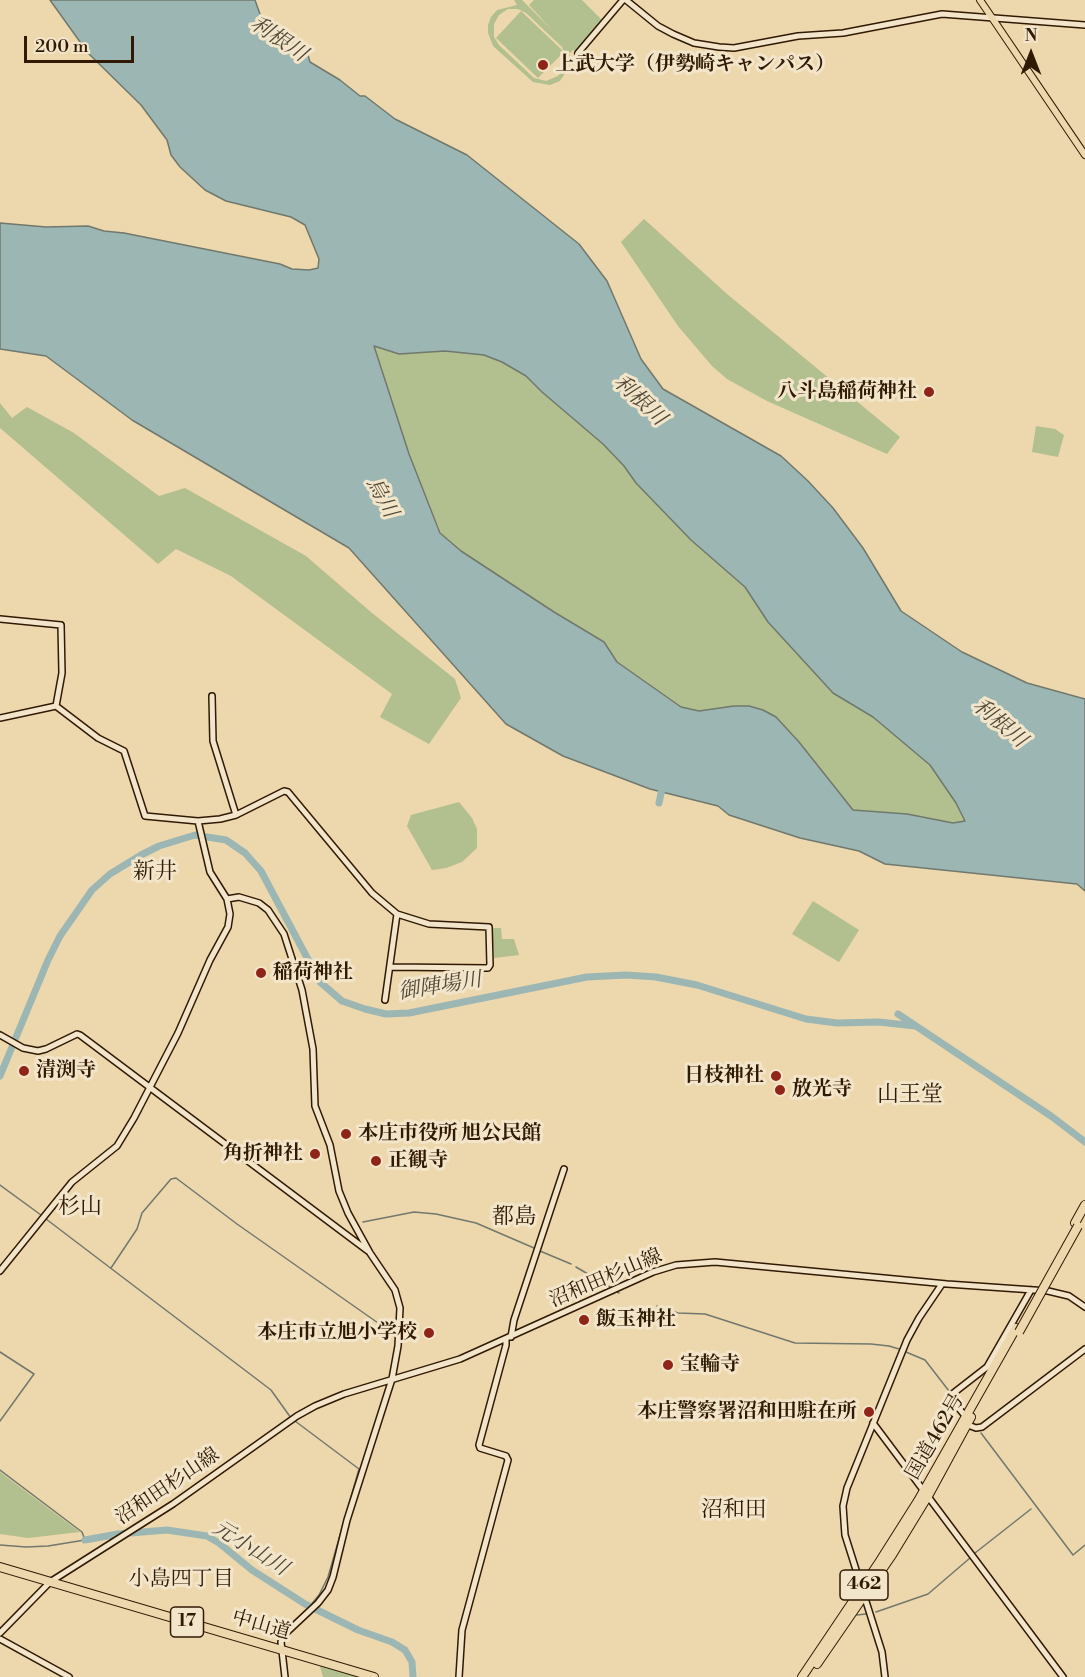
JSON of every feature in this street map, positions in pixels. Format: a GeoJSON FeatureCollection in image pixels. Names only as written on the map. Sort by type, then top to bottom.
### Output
{"type":"FeatureCollection","features":[{"type":"Feature","properties":{"kind":"highway","name":"国道462号"},"geometry":{"type":"LineString","coordinates":[[808,1677],[926,1493],[1077,1224],[1085,1205]]}},
{"type":"Feature","properties":{"kind":"highway","name":"国道462号"},"geometry":{"type":"LineString","coordinates":[[1077,1224],[1085,1215]]}},
{"type":"Feature","properties":{"kind":"highway","name":"中山道"},"geometry":{"type":"LineString","coordinates":[[0,1567],[374,1677]]}},
{"type":"Feature","properties":{"kind":"highway","name":"国道462号"},"geometry":{"type":"LineString","coordinates":[[802,1677],[864,1591]]}},
{"type":"Feature","properties":{"kind":"main road"},"geometry":{"type":"LineString","coordinates":[[980,0],[1085,155]]}},
{"type":"Feature","properties":{"kind":"street"},"geometry":{"type":"LineString","coordinates":[[578,53],[625,0],[672,34],[694,43],[734,48],[798,36],[856,31],[942,14],[1085,25]]}},
{"type":"Feature","properties":{"kind":"street"},"geometry":{"type":"LineString","coordinates":[[0,619],[61,625],[62,673],[56,706]]}},
{"type":"Feature","properties":{"kind":"street"},"geometry":{"type":"LineString","coordinates":[[212,696],[213,741],[236,815]]}},
{"type":"Feature","properties":{"kind":"street"},"geometry":{"type":"LineString","coordinates":[[0,718],[56,706],[98,738],[124,751],[145,816],[198,821],[236,815],[284,791],[288,792],[372,893],[398,914],[429,924],[489,927],[490,965],[488,968],[390,967]]}},
{"type":"Feature","properties":{"kind":"street"},"geometry":{"type":"LineString","coordinates":[[0,1271],[72,1182],[113,1151],[150,1088],[228,927],[230,914],[228,899],[210,872],[198,821]]}},
{"type":"Feature","properties":{"kind":"street"},"geometry":{"type":"LineString","coordinates":[[228,899],[239,897],[259,903],[268,910],[284,934],[302,990],[313,1049],[315,1106],[330,1145],[341,1198],[370,1253],[395,1290],[401,1319],[392,1379],[347,1520],[333,1577],[328,1590],[313,1608],[286,1633],[281,1649],[285,1677]]}},
{"type":"Feature","properties":{"kind":"street"},"geometry":{"type":"LineString","coordinates":[[385,1000],[398,914]]}},
{"type":"Feature","properties":{"kind":"street"},"geometry":{"type":"LineString","coordinates":[[0,1035],[30,1051],[46,1049],[77,1034],[370,1253]]}},
{"type":"Feature","properties":{"kind":"street"},"geometry":{"type":"LineString","coordinates":[[459,1677],[462,1630],[508,1461],[506,1456],[480,1448],[479,1445],[508,1338],[564,1169]]}},
{"type":"Feature","properties":{"kind":"street","name":"沼和田杉山線"},"geometry":{"type":"LineString","coordinates":[[0,1634],[50,1582],[173,1504],[297,1416],[344,1394],[460,1359],[653,1272],[676,1265],[715,1262],[942,1284],[1031,1290],[1063,1294],[1085,1307]]}},
{"type":"Feature","properties":{"kind":"street"},"geometry":{"type":"LineString","coordinates":[[885,1677],[882,1652],[845,1535],[843,1506],[847,1488],[912,1329],[942,1284]]}},
{"type":"Feature","properties":{"kind":"street"},"geometry":{"type":"LineString","coordinates":[[1031,1290],[987,1367],[951,1395],[967,1421],[976,1428],[982,1427],[1085,1349]]}},
{"type":"Feature","properties":{"kind":"street"},"geometry":{"type":"LineString","coordinates":[[873,1423],[1063,1677]]}},
{"type":"Feature","properties":{"kind":"street"},"geometry":{"type":"LineString","coordinates":[[0,1639],[69,1677]]}},
{"type":"Feature","properties":{"kind":"green space"},"geometry":{"type":"Polygon","coordinates":[[[514,0],[522,0],[552,30],[529,5],[534,0],[582,0],[602,20],[575,51],[570,53],[569,67],[560,81],[550,85],[533,82],[493,46],[488,33],[491,17],[497,10],[517,5],[514,0]],[[508,9],[499,15],[494,24],[494,37],[499,45],[534,78],[546,81],[558,76],[564,69],[565,63],[562,47],[526,13],[518,9],[508,9]]]}},
{"type":"Feature","properties":{"kind":"green space"},"geometry":{"type":"Polygon","coordinates":[[[521,11],[564,52],[538,78],[496,38],[521,11]]]}},
{"type":"Feature","properties":{"kind":"green space"},"geometry":{"type":"Polygon","coordinates":[[[644,219],[727,294],[900,437],[887,454],[767,401],[727,379],[712,366],[678,326],[621,242],[644,219]]]}},
{"type":"Feature","properties":{"kind":"green space"},"geometry":{"type":"Polygon","coordinates":[[[374,346],[399,354],[445,351],[484,355],[526,376],[603,444],[624,466],[636,483],[691,540],[745,587],[768,622],[833,693],[873,717],[930,765],[956,803],[965,821],[953,823],[907,814],[853,810],[776,717],[716,710],[699,711],[681,707],[617,662],[604,642],[461,551],[441,533],[409,454],[374,346]]]}},
{"type":"Feature","properties":{"kind":"green space"},"geometry":{"type":"Polygon","coordinates":[[[0,403],[12,418],[27,407],[74,433],[159,496],[185,488],[306,556],[372,613],[455,679],[461,698],[429,744],[380,717],[392,694],[231,576],[176,549],[158,564],[0,428],[0,403]]]}},
{"type":"Feature","properties":{"kind":"green space"},"geometry":{"type":"Polygon","coordinates":[[[1036,426],[1055,429],[1064,435],[1058,457],[1032,452],[1036,426]]]}},
{"type":"Feature","properties":{"kind":"green space"},"geometry":{"type":"Polygon","coordinates":[[[459,802],[472,818],[477,829],[477,848],[462,862],[432,870],[407,826],[411,815],[459,802]]]}},
{"type":"Feature","properties":{"kind":"green space"},"geometry":{"type":"Polygon","coordinates":[[[813,901],[859,930],[839,962],[792,934],[813,901]]]}},
{"type":"Feature","properties":{"kind":"green space"},"geometry":{"type":"Polygon","coordinates":[[[501,928],[502,939],[514,939],[519,955],[494,958],[492,930],[501,928]]]}},
{"type":"Feature","properties":{"kind":"green space"},"geometry":{"type":"Polygon","coordinates":[[[0,1472],[80,1532],[28,1538],[0,1534],[0,1472]]]}},
{"type":"Feature","properties":{"kind":"green space"},"geometry":{"type":"Polygon","coordinates":[[[319,1663],[364,1677],[323,1677],[319,1663]]]}},
{"type":"Feature","properties":{"kind":"water"},"geometry":{"type":"Polygon","coordinates":[[[50,0],[255,0],[261,17],[305,44],[310,62],[340,80],[360,96],[365,96],[395,119],[467,155],[579,244],[607,281],[641,359],[663,389],[781,456],[808,481],[833,508],[863,548],[901,611],[962,652],[1027,683],[1085,699],[1085,891],[1077,884],[885,864],[859,851],[800,838],[729,815],[718,806],[650,789],[563,756],[506,724],[349,548],[132,420],[46,356],[0,349],[0,223],[46,227],[88,226],[280,264],[292,269],[318,268],[319,259],[305,225],[291,217],[226,201],[205,190],[180,167],[171,155],[167,140],[141,105],[88,53],[50,0]],[[374,346],[409,454],[440,533],[461,551],[604,642],[617,662],[681,707],[699,711],[749,706],[776,717],[853,810],[907,814],[953,823],[965,821],[956,803],[930,765],[873,717],[833,693],[768,622],[745,587],[691,540],[636,483],[624,466],[603,444],[526,376],[484,355],[445,351],[399,354],[374,346]]]}},
{"type":"Feature","properties":{"kind":"waterway"},"geometry":{"type":"LineString","coordinates":[[659,803],[663,784]]}},
{"type":"Feature","properties":{"kind":"waterway","name":"御陣場川"},"geometry":{"type":"LineString","coordinates":[[0,1076],[48,960],[60,936],[92,890],[110,874],[141,855],[159,846],[195,835],[226,840],[245,853],[261,871],[320,982],[342,1001],[365,1009],[386,1014],[409,1013],[587,977],[626,975],[656,977],[697,985],[806,1019],[837,1023],[879,1022],[915,1026]]}},
{"type":"Feature","properties":{"kind":"waterway"},"geometry":{"type":"LineString","coordinates":[[898,1014],[1051,1116],[1085,1142]]}},
{"type":"Feature","properties":{"kind":"waterway"},"geometry":{"type":"LineString","coordinates":[[111,1268],[137,1229],[142,1213],[171,1179],[176,1178],[237,1224],[388,1330]]}},
{"type":"Feature","properties":{"kind":"waterway"},"geometry":{"type":"LineString","coordinates":[[0,1185],[41,1215]]}},
{"type":"Feature","properties":{"kind":"waterway"},"geometry":{"type":"LineString","coordinates":[[363,1222],[414,1212],[436,1214],[476,1223],[534,1248]]}},
{"type":"Feature","properties":{"kind":"waterway"},"geometry":{"type":"LineString","coordinates":[[46,1219],[271,1390],[291,1418]]}},
{"type":"Feature","properties":{"kind":"waterway"},"geometry":{"type":"LineString","coordinates":[[540,1251],[571,1264]]}},
{"type":"Feature","properties":{"kind":"waterway"},"geometry":{"type":"LineString","coordinates":[[576,1267],[610,1287]]}},
{"type":"Feature","properties":{"kind":"waterway"},"geometry":{"type":"LineString","coordinates":[[657,1306],[678,1313],[705,1314],[795,1343],[871,1344],[899,1349]]}},
{"type":"Feature","properties":{"kind":"waterway"},"geometry":{"type":"LineString","coordinates":[[0,1352],[34,1374],[0,1421]]}},
{"type":"Feature","properties":{"kind":"waterway"},"geometry":{"type":"LineString","coordinates":[[906,1352],[925,1360],[949,1391]]}},
{"type":"Feature","properties":{"kind":"waterway"},"geometry":{"type":"LineString","coordinates":[[955,1397],[964,1410]]}},
{"type":"Feature","properties":{"kind":"waterway"},"geometry":{"type":"LineString","coordinates":[[295,1421],[359,1469],[328,1577],[319,1595],[310,1606]]}},
{"type":"Feature","properties":{"kind":"waterway"},"geometry":{"type":"LineString","coordinates":[[981,1433],[1073,1555],[1085,1545]]}},
{"type":"Feature","properties":{"kind":"waterway"},"geometry":{"type":"LineString","coordinates":[[0,1470],[82,1532],[85,1540],[48,1546],[0,1545]]}},
{"type":"Feature","properties":{"kind":"waterway"},"geometry":{"type":"LineString","coordinates":[[975,1553],[1031,1509]]}},
{"type":"Feature","properties":{"kind":"waterway","name":"元小山川"},"geometry":{"type":"LineString","coordinates":[[85,1540],[118,1534],[167,1530],[207,1536],[252,1570],[305,1604],[358,1630],[392,1642],[405,1650],[412,1662],[413,1677]]}},
{"type":"Feature","properties":{"kind":"waterway"},"geometry":{"type":"LineString","coordinates":[[876,1612],[928,1594],[970,1558]]}},
{"type":"Feature","properties":{"kind":"waterway"},"geometry":{"type":"LineString","coordinates":[[857,1615],[866,1614]]}},
{"type":"Feature","properties":{"kind":"place","name":"上武大学（伊勢崎キャンパス）"},"geometry":{"type":"Point","coordinates":[543,65]}},
{"type":"Feature","properties":{"kind":"place","name":"八斗島稲荷神社"},"geometry":{"type":"Point","coordinates":[929,392]}},
{"type":"Feature","properties":{"kind":"place","name":"稲荷神社"},"geometry":{"type":"Point","coordinates":[261,973]}},
{"type":"Feature","properties":{"kind":"place","name":"清渕寺"},"geometry":{"type":"Point","coordinates":[24,1071]}},
{"type":"Feature","properties":{"kind":"place","name":"日枝神社"},"geometry":{"type":"Point","coordinates":[776,1076]}},
{"type":"Feature","properties":{"kind":"place","name":"放光寺"},"geometry":{"type":"Point","coordinates":[780,1090]}},
{"type":"Feature","properties":{"kind":"place","name":"本庄市役所 旭公民館"},"geometry":{"type":"Point","coordinates":[346,1134]}},
{"type":"Feature","properties":{"kind":"place","name":"角折神社"},"geometry":{"type":"Point","coordinates":[315,1154]}},
{"type":"Feature","properties":{"kind":"place","name":"正観寺"},"geometry":{"type":"Point","coordinates":[376,1161]}},
{"type":"Feature","properties":{"kind":"place","name":"飯玉神社"},"geometry":{"type":"Point","coordinates":[584,1320]}},
{"type":"Feature","properties":{"kind":"place","name":"本庄市立旭小学校"},"geometry":{"type":"Point","coordinates":[429,1333]}},
{"type":"Feature","properties":{"kind":"place","name":"宝輪寺"},"geometry":{"type":"Point","coordinates":[668,1365]}},
{"type":"Feature","properties":{"kind":"place","name":"本庄警察署沼和田駐在所"},"geometry":{"type":"Point","coordinates":[869,1412]}},
{"type":"Feature","properties":{"kind":"district","name":"新井"},"geometry":{"type":"Point","coordinates":[155,873]}},
{"type":"Feature","properties":{"kind":"district","name":"山王堂"},"geometry":{"type":"Point","coordinates":[910,1096]}},
{"type":"Feature","properties":{"kind":"district","name":"杉山"},"geometry":{"type":"Point","coordinates":[80,1208]}},
{"type":"Feature","properties":{"kind":"district","name":"都島"},"geometry":{"type":"Point","coordinates":[514,1218]}},
{"type":"Feature","properties":{"kind":"district","name":"沼和田"},"geometry":{"type":"Point","coordinates":[734,1511]}},
{"type":"Feature","properties":{"kind":"district","name":"小島四丁目"},"geometry":{"type":"Point","coordinates":[181,1580]}},
{"type":"Feature","properties":{"kind":"water label","name":"利根川"},"geometry":{"type":"Point","coordinates":[278,40]}},
{"type":"Feature","properties":{"kind":"water label","name":"利根川"},"geometry":{"type":"Point","coordinates":[639,401]}},
{"type":"Feature","properties":{"kind":"water label","name":"烏川"},"geometry":{"type":"Point","coordinates":[381,498]}},
{"type":"Feature","properties":{"kind":"water label","name":"利根川"},"geometry":{"type":"Point","coordinates":[999,724]}}]}
